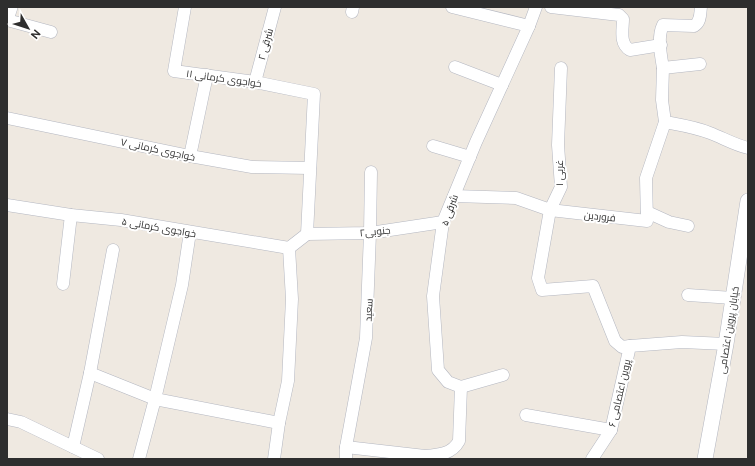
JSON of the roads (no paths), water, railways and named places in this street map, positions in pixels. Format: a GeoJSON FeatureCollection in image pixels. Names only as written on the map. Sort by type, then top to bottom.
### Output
{"type":"FeatureCollection","features":[{"type":"Feature","properties":{"kind":"main road"},"geometry":{"type":"LineString","coordinates":[[7,14],[8,7]]}},
{"type":"Feature","properties":{"kind":"street","name":"خواجوی کرمانی ۱۱"},"geometry":{"type":"LineString","coordinates":[[185,7],[174,71],[255,82],[314,94],[310,168]]}},
{"type":"Feature","properties":{"kind":"street","name":"شرقی ۲"},"geometry":{"type":"LineString","coordinates":[[255,82],[275,7]]}},
{"type":"Feature","properties":{"kind":"street"},"geometry":{"type":"LineString","coordinates":[[452,7],[529,26]]}},
{"type":"Feature","properties":{"kind":"street","name":"شرقی ۵"},"geometry":{"type":"LineString","coordinates":[[461,387],[448,382],[438,370],[433,296],[443,222],[470,156],[529,26],[536,7]]}},
{"type":"Feature","properties":{"kind":"street"},"geometry":{"type":"LineString","coordinates":[[551,7],[619,15],[623,19],[623,44],[626,48],[630,50],[660,45]]}},
{"type":"Feature","properties":{"kind":"street"},"geometry":{"type":"LineString","coordinates":[[688,226],[669,222],[647,212],[646,178],[665,122],[662,100],[663,68],[660,45],[661,29],[663,25],[694,26],[699,20],[701,7]]}},
{"type":"Feature","properties":{"kind":"street"},"geometry":{"type":"LineString","coordinates":[[7,20],[51,32]]}},
{"type":"Feature","properties":{"kind":"street"},"geometry":{"type":"LineString","coordinates":[[663,68],[700,64]]}},
{"type":"Feature","properties":{"kind":"street"},"geometry":{"type":"LineString","coordinates":[[455,67],[502,85]]}},
{"type":"Feature","properties":{"kind":"street","name":"غربی ۱"},"geometry":{"type":"LineString","coordinates":[[561,68],[558,145],[561,187],[550,210],[538,278],[542,290],[593,286],[615,341],[622,347],[630,346]]}},
{"type":"Feature","properties":{"kind":"street"},"geometry":{"type":"LineString","coordinates":[[190,156],[207,75]]}},
{"type":"Feature","properties":{"kind":"street","name":"خواجوی کرمانی ۷"},"geometry":{"type":"LineString","coordinates":[[7,118],[190,156],[252,167],[310,168]]}},
{"type":"Feature","properties":{"kind":"street"},"geometry":{"type":"LineString","coordinates":[[665,122],[691,126],[748,148]]}},
{"type":"Feature","properties":{"kind":"street"},"geometry":{"type":"LineString","coordinates":[[432,146],[470,156]]}},
{"type":"Feature","properties":{"kind":"street"},"geometry":{"type":"LineString","coordinates":[[274,459],[288,380],[292,299],[289,248],[307,234],[310,168]]}},
{"type":"Feature","properties":{"kind":"street","name":"سعید"},"geometry":{"type":"LineString","coordinates":[[346,459],[346,447],[366,338],[371,172]]}},
{"type":"Feature","properties":{"kind":"street","name":"فروردین"},"geometry":{"type":"LineString","coordinates":[[454,196],[516,198],[550,210],[647,221],[647,212]]}},
{"type":"Feature","properties":{"kind":"street","name":"خیابان پروین اعتصامی"},"geometry":{"type":"LineString","coordinates":[[705,459],[726,344],[748,201]]}},
{"type":"Feature","properties":{"kind":"street","name":"خواجوی کرمانی ۵"},"geometry":{"type":"LineString","coordinates":[[7,205],[121,220],[289,248]]}},
{"type":"Feature","properties":{"kind":"street"},"geometry":{"type":"LineString","coordinates":[[63,284],[71,214]]}},
{"type":"Feature","properties":{"kind":"street","name":"جنوبی۲"},"geometry":{"type":"LineString","coordinates":[[307,234],[370,233],[443,222]]}},
{"type":"Feature","properties":{"kind":"street"},"geometry":{"type":"LineString","coordinates":[[139,459],[182,285],[190,232]]}},
{"type":"Feature","properties":{"kind":"street"},"geometry":{"type":"LineString","coordinates":[[73,447],[90,373],[113,250]]}},
{"type":"Feature","properties":{"kind":"street"},"geometry":{"type":"LineString","coordinates":[[688,295],[733,298]]}},
{"type":"Feature","properties":{"kind":"street","name":"پروین اعتصامی ۶"},"geometry":{"type":"LineString","coordinates":[[592,459],[611,430],[630,346],[682,342],[726,344]]}},
{"type":"Feature","properties":{"kind":"street"},"geometry":{"type":"LineString","coordinates":[[90,373],[155,398],[279,424]]}},
{"type":"Feature","properties":{"kind":"street"},"geometry":{"type":"LineString","coordinates":[[346,447],[425,456],[437,456],[448,452],[456,447],[459,441],[461,387],[502,375]]}},
{"type":"Feature","properties":{"kind":"street"},"geometry":{"type":"LineString","coordinates":[[526,415],[611,430]]}},
{"type":"Feature","properties":{"kind":"street"},"geometry":{"type":"LineString","coordinates":[[7,419],[21,422],[98,459]]}}]}
